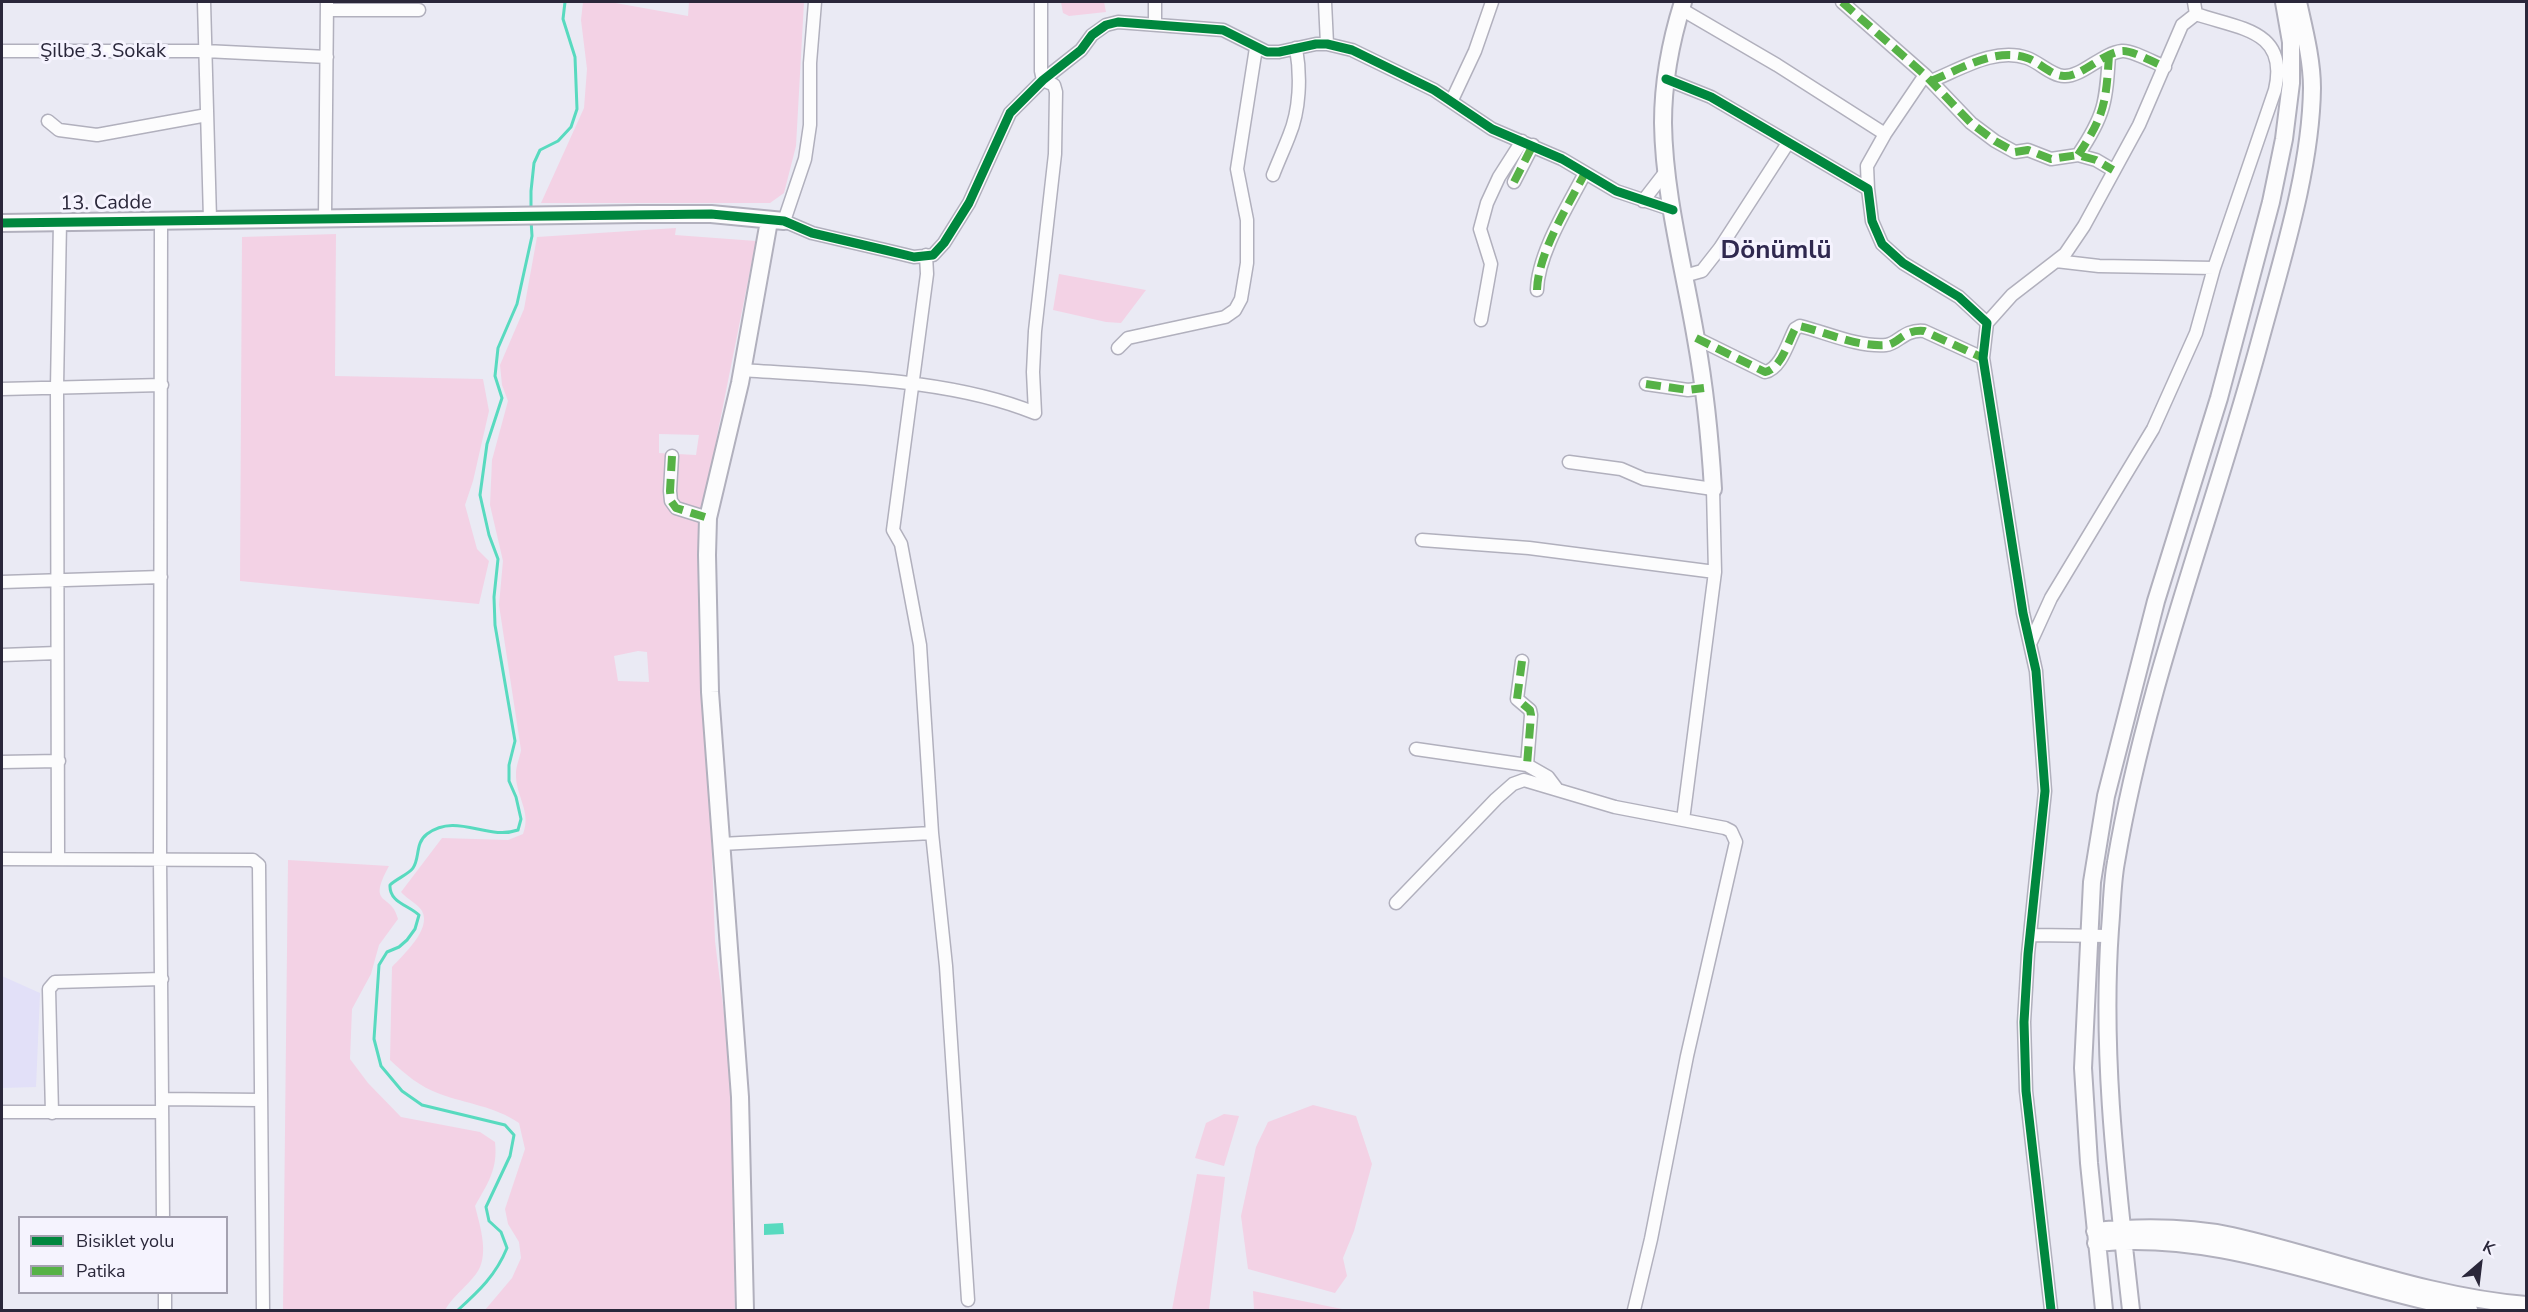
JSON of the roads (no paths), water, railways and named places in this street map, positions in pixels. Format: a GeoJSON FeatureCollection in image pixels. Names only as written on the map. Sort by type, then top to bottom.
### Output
{"type":"FeatureCollection","features":[{"type":"Feature","properties":{"kind":"street"},"geometry":{"type":"LineString","coordinates":[[204,2],[210,219]]}},
{"type":"Feature","properties":{"kind":"street"},"geometry":{"type":"LineString","coordinates":[[745,1311],[740,1096],[710,692],[708,518],[776,221],[805,159],[810,125],[810,63],[815,2]]}},
{"type":"Feature","properties":{"kind":"street"},"geometry":{"type":"LineString","coordinates":[[1041,2],[1040,60],[1043,80]]}},
{"type":"Feature","properties":{"kind":"street"},"geometry":{"type":"LineString","coordinates":[[1155,2],[1155,23]]}},
{"type":"Feature","properties":{"kind":"street"},"geometry":{"type":"LineString","coordinates":[[1325,2],[1327,44]]}},
{"type":"Feature","properties":{"kind":"street"},"geometry":{"type":"LineString","coordinates":[[1452,100],[1475,51],[1492,2]]}},
{"type":"Feature","properties":{"kind":"street"},"geometry":{"type":"LineString","coordinates":[[1842,2],[1928,78],[1971,123],[1995,141],[2015,152],[2028,150],[2051,159],[2078,155],[2096,160],[2113,170]]}},
{"type":"Feature","properties":{"kind":"street"},"geometry":{"type":"LineString","coordinates":[[2104,1311],[2083,1068],[2092,882],[2106,796],[2157,601],[2219,398],[2280,160],[2291,83],[2291,42],[2284,2]]}},
{"type":"Feature","properties":{"kind":"street"},"geometry":{"type":"LineString","coordinates":[[2131,1311],[2114,1164],[2108,1058],[2107,976],[2115,864],[2140,751],[2186,585],[2246,392],[2291,226],[2308,135],[2312,85],[2298,2]]}},
{"type":"Feature","properties":{"kind":"street"},"geometry":{"type":"LineString","coordinates":[[1683,820],[1715,572],[1708,413],[1673,210],[1667,170],[1664,123],[1666,79],[1672,41],[1682,5],[1885,134]]}},
{"type":"Feature","properties":{"kind":"street"},"geometry":{"type":"LineString","coordinates":[[325,217],[327,6],[419,10]]}},
{"type":"Feature","properties":{"kind":"street"},"geometry":{"type":"LineString","coordinates":[[2030,644],[2051,598],[2153,429],[2196,333],[2214,268],[2278,74],[2273,48],[2262,36],[2195,8],[2182,25],[2139,125],[2084,226],[2065,254],[2012,294],[1987,323],[1983,358],[2023,613],[2036,671],[2045,791],[2030,935],[2024,1022],[2026,1091],[2051,1311]]}},
{"type":"Feature","properties":{"kind":"street"},"geometry":{"type":"LineString","coordinates":[[776,221],[812,233],[914,257],[933,255],[944,243],[969,203],[1010,113],[1043,80],[1080,50],[1092,35],[1118,22],[1155,23],[1223,30],[1267,52],[1327,44],[1352,50],[1452,100],[1492,129],[1527,143],[1616,191],[1673,210]]}},
{"type":"Feature","properties":{"kind":"street"},"geometry":{"type":"LineString","coordinates":[[1118,348],[1128,338],[1225,317],[1235,310],[1241,299],[1247,263],[1247,220],[1237,169],[1256,48]]}},
{"type":"Feature","properties":{"kind":"street"},"geometry":{"type":"LineString","coordinates":[[1273,175],[1290,134],[1298,97],[1299,66],[1296,48]]}},
{"type":"Feature","properties":{"kind":"street","name":"Şilbe 3. Sokak"},"geometry":{"type":"LineString","coordinates":[[2,51],[205,51],[327,57]]}},
{"type":"Feature","properties":{"kind":"street"},"geometry":{"type":"LineString","coordinates":[[1987,323],[1959,297],[1903,263],[1882,244],[1872,221],[1867,166],[1885,134],[1928,78],[1989,57],[2008,54],[2027,58],[2062,77],[2071,75],[2109,55],[2124,51],[2165,67]]}},
{"type":"Feature","properties":{"kind":"street"},"geometry":{"type":"LineString","coordinates":[[2078,155],[2097,127],[2105,105],[2109,55]]}},
{"type":"Feature","properties":{"kind":"street"},"geometry":{"type":"LineString","coordinates":[[1666,79],[1711,97],[1868,189]]}},
{"type":"Feature","properties":{"kind":"street"},"geometry":{"type":"LineString","coordinates":[[743,370],[912,383],[1005,402],[1035,413],[1033,372],[1035,331],[1055,154],[1056,92],[1054,85],[1043,80]]}},
{"type":"Feature","properties":{"kind":"street"},"geometry":{"type":"LineString","coordinates":[[48,121],[59,130],[97,135],[207,115]]}},
{"type":"Feature","properties":{"kind":"street"},"geometry":{"type":"LineString","coordinates":[[1514,182],[1527,143]]}},
{"type":"Feature","properties":{"kind":"street"},"geometry":{"type":"LineString","coordinates":[[1482,320],[1491,264],[1480,229],[1487,203],[1498,177],[1527,143]]}},
{"type":"Feature","properties":{"kind":"street"},"geometry":{"type":"LineString","coordinates":[[1684,276],[1702,271],[1714,256],[1788,143]]}},
{"type":"Feature","properties":{"kind":"street"},"geometry":{"type":"LineString","coordinates":[[1643,201],[1667,170]]}},
{"type":"Feature","properties":{"kind":"street"},"geometry":{"type":"LineString","coordinates":[[1537,290],[1537,280],[1554,236],[1585,173]]}},
{"type":"Feature","properties":{"kind":"street","name":"13. Cadde"},"geometry":{"type":"LineString","coordinates":[[2,223],[325,217],[711,214],[776,221]]}},
{"type":"Feature","properties":{"kind":"street"},"geometry":{"type":"LineString","coordinates":[[161,221],[160,859],[163,1216]]}},
{"type":"Feature","properties":{"kind":"street"},"geometry":{"type":"LineString","coordinates":[[58,858],[57,387],[60,222]]}},
{"type":"Feature","properties":{"kind":"street"},"geometry":{"type":"LineString","coordinates":[[926,255],[927,274],[892,530],[901,544],[920,645],[932,833],[946,966],[968,1300]]}},
{"type":"Feature","properties":{"kind":"street"},"geometry":{"type":"LineString","coordinates":[[2056,261],[2099,266],[2214,268]]}},
{"type":"Feature","properties":{"kind":"street"},"geometry":{"type":"LineString","coordinates":[[1696,338],[1765,372],[1772,370],[1777,364],[1796,329],[1800,326],[1868,344],[1890,345],[1905,334],[1916,330],[1924,331],[1983,358]]}},
{"type":"Feature","properties":{"kind":"street"},"geometry":{"type":"LineString","coordinates":[[1646,384],[1688,390],[1704,388]]}},
{"type":"Feature","properties":{"kind":"street"},"geometry":{"type":"LineString","coordinates":[[2,388],[162,385]]}},
{"type":"Feature","properties":{"kind":"street"},"geometry":{"type":"LineString","coordinates":[[672,456],[671,501],[676,508],[708,518]]}},
{"type":"Feature","properties":{"kind":"street"},"geometry":{"type":"LineString","coordinates":[[1569,462],[1622,469],[1644,479],[1713,489]]}},
{"type":"Feature","properties":{"kind":"street"},"geometry":{"type":"LineString","coordinates":[[1422,540],[1529,548],[1715,572]]}},
{"type":"Feature","properties":{"kind":"street"},"geometry":{"type":"LineString","coordinates":[[2,582],[161,577]]}},
{"type":"Feature","properties":{"kind":"street"},"geometry":{"type":"LineString","coordinates":[[2,655],[57,654]]}},
{"type":"Feature","properties":{"kind":"street"},"geometry":{"type":"LineString","coordinates":[[1522,661],[1517,699],[1530,710],[1531,715],[1527,765]]}},
{"type":"Feature","properties":{"kind":"street"},"geometry":{"type":"LineString","coordinates":[[1416,749],[1527,765],[1548,777],[1557,789]]}},
{"type":"Feature","properties":{"kind":"street"},"geometry":{"type":"LineString","coordinates":[[2,762],[59,761]]}},
{"type":"Feature","properties":{"kind":"street"},"geometry":{"type":"LineString","coordinates":[[1396,903],[1513,784],[1524,780],[1615,807],[1731,831],[1736,842],[1687,1056],[1651,1239],[1634,1311]]}},
{"type":"Feature","properties":{"kind":"street"},"geometry":{"type":"LineString","coordinates":[[721,844],[932,833]]}},
{"type":"Feature","properties":{"kind":"street"},"geometry":{"type":"LineString","coordinates":[[2,859],[253,860],[259,865],[263,1311]]}},
{"type":"Feature","properties":{"kind":"street"},"geometry":{"type":"LineString","coordinates":[[2030,935],[2110,936]]}},
{"type":"Feature","properties":{"kind":"street"},"geometry":{"type":"LineString","coordinates":[[52,1113],[49,989],[55,982],[162,980]]}},
{"type":"Feature","properties":{"kind":"street"},"geometry":{"type":"LineString","coordinates":[[163,1099],[260,1100]]}},
{"type":"Feature","properties":{"kind":"street"},"geometry":{"type":"LineString","coordinates":[[2,1112],[162,1112]]}},
{"type":"Feature","properties":{"kind":"street"},"geometry":{"type":"LineString","coordinates":[[2096,1237],[2179,1230],[2230,1236],[2454,1293],[2526,1305]]}},
{"type":"Feature","properties":{"kind":"street"},"geometry":{"type":"LineString","coordinates":[[2122,1234],[2209,1246],[2469,1311]]}},
{"type":"Feature","properties":{"kind":"street"},"geometry":{"type":"LineString","coordinates":[[165,1294],[165,1311]]}},
{"type":"Feature","properties":{"kind":"waterway"},"geometry":{"type":"LineString","coordinates":[[531,210],[534,163],[540,150],[558,141],[571,127],[577,109],[575,57],[563,19],[565,2]]}},
{"type":"Feature","properties":{"kind":"waterway"},"geometry":{"type":"LineString","coordinates":[[458,1310],[492,1274],[507,1248],[501,1232],[489,1221],[486,1207],[510,1156],[514,1135],[505,1125],[422,1105],[402,1091],[381,1066],[374,1039],[379,965],[387,952],[399,947],[407,940],[415,929],[419,915],[396,899],[390,885],[413,868],[423,838],[438,828],[461,826],[506,832],[518,830],[521,819],[516,797],[509,781],[509,765],[515,741],[495,625],[494,597],[498,559],[489,535],[480,495],[487,444],[502,398],[495,376],[498,348],[517,304],[532,236],[531,220]]}},
{"type":"Feature","properties":{"kind":"district","name":"Dönümlü"},"geometry":{"type":"Point","coordinates":[1776,252]}}]}
